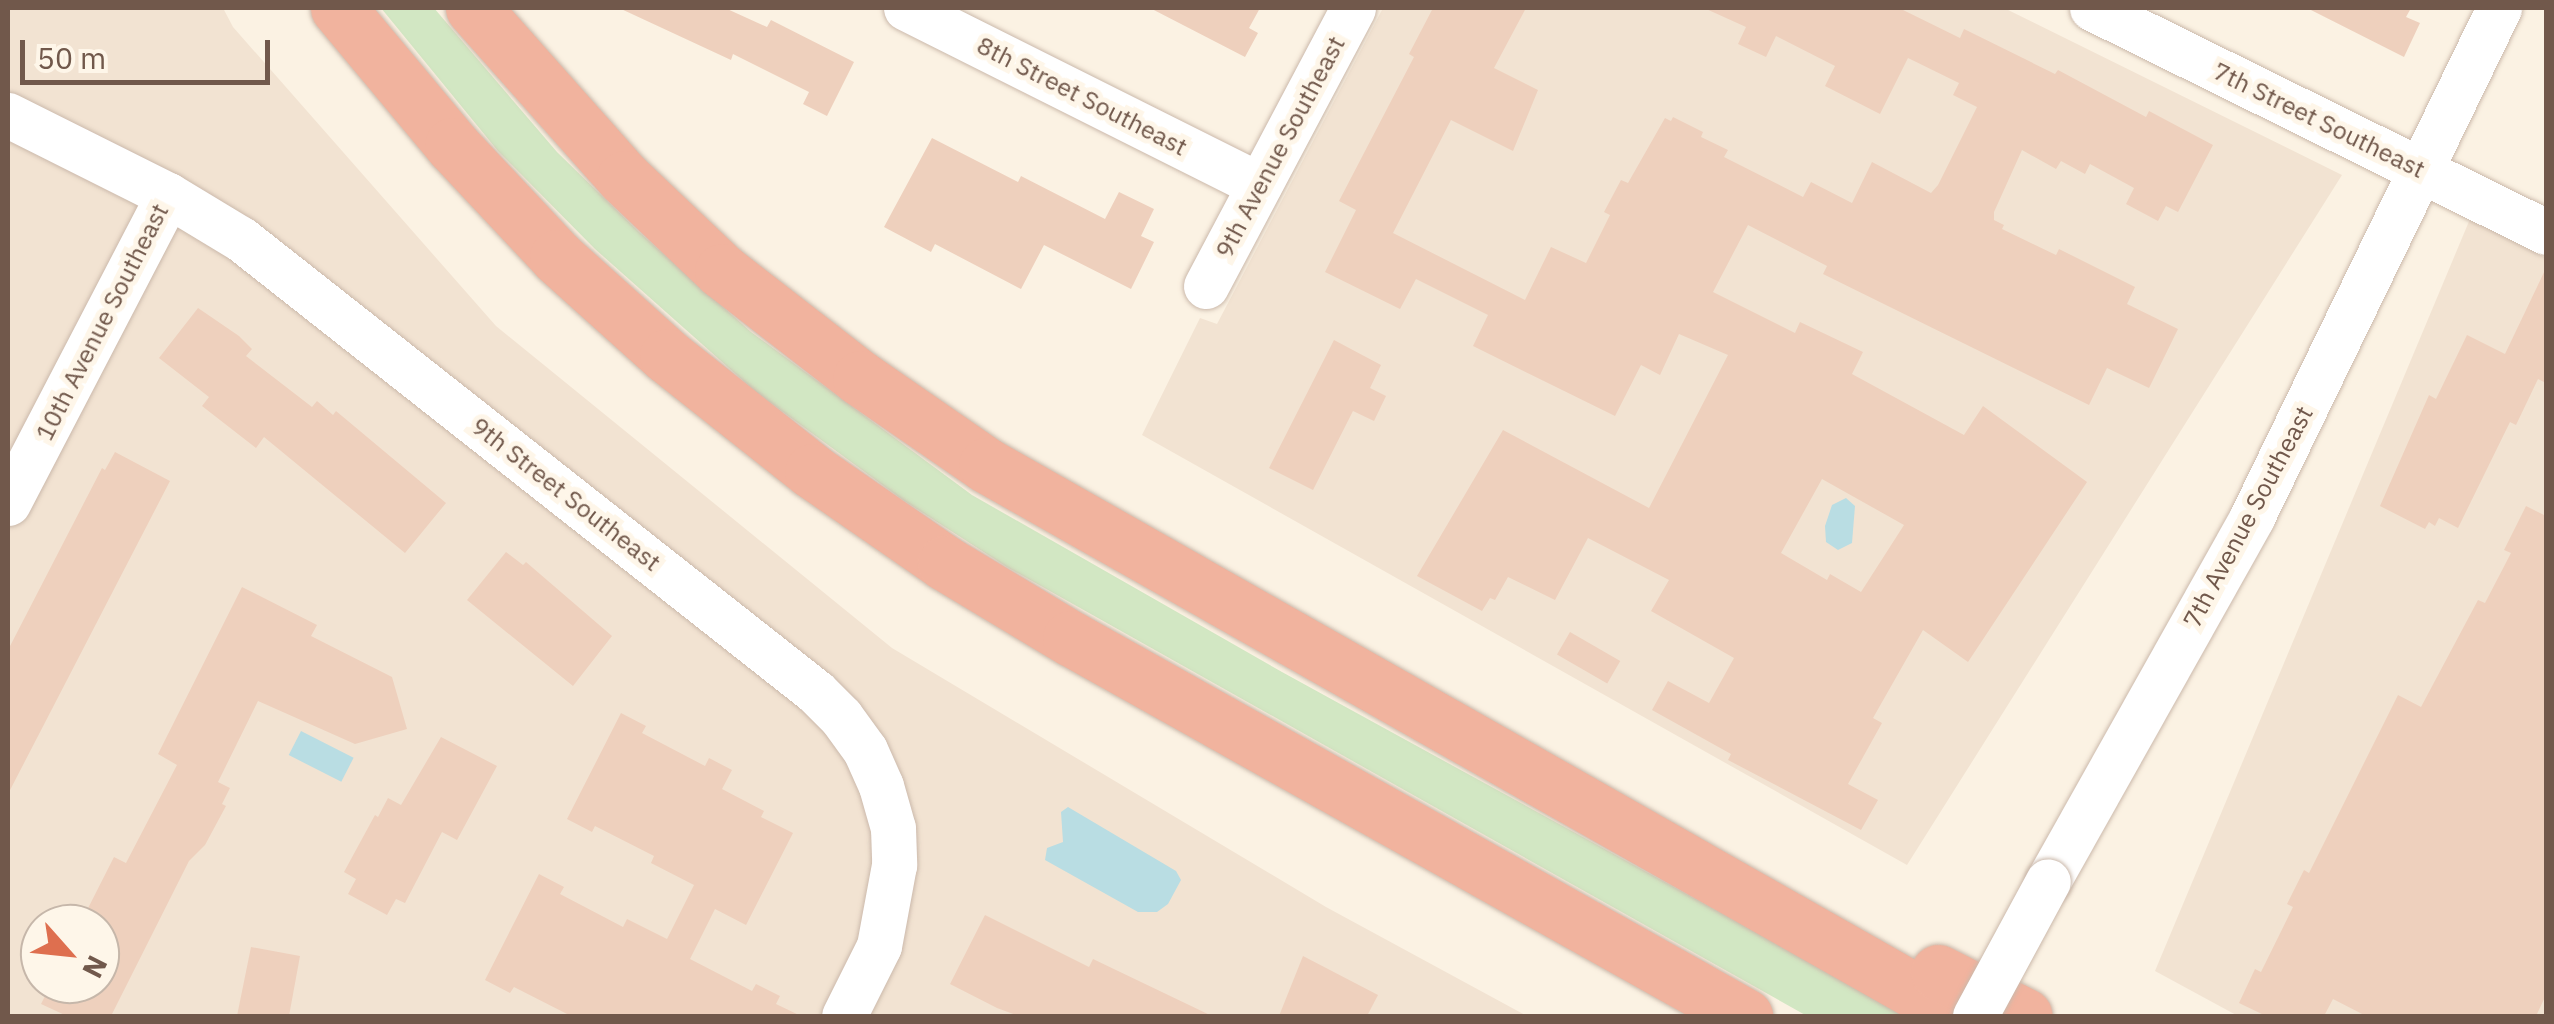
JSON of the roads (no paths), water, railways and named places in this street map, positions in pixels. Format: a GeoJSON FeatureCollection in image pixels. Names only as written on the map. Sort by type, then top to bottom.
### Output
{"type":"FeatureCollection","features":[{"type":"Feature","properties":{"kind":"highway"},"geometry":{"type":"LineString","coordinates":[[338,8],[452,145],[557,257],[667,356],[812,471],[944,563],[1038,619],[1745,1016]]}},
{"type":"Feature","properties":{"kind":"highway"},"geometry":{"type":"LineString","coordinates":[[474,8],[624,178],[722,271],[860,378],[1003,475],[1959,1016]]}},
{"type":"Feature","properties":{"kind":"highway"},"geometry":{"type":"LineString","coordinates":[[1440,723],[2025,1016]]}},
{"type":"Feature","properties":{"kind":"highway"},"geometry":{"type":"LineString","coordinates":[[1397,821],[1682,1016]]}},
{"type":"Feature","properties":{"kind":"street","name":"8th Street Southeast"},"geometry":{"type":"LineString","coordinates":[[906,8],[1259,185]]}},
{"type":"Feature","properties":{"kind":"street","name":"9th Avenue Southeast"},"geometry":{"type":"LineString","coordinates":[[1206,286],[1353,8]]}},
{"type":"Feature","properties":{"kind":"street","name":"7th Street Southeast"},"geometry":{"type":"LineString","coordinates":[[2092,8],[2546,232]]}},
{"type":"Feature","properties":{"kind":"street","name":"7th Avenue Southeast"},"geometry":{"type":"LineString","coordinates":[[1975,1016],[2252,516],[2500,8]]}},
{"type":"Feature","properties":{"kind":"street","name":"9th Street Southeast"},"geometry":{"type":"LineString","coordinates":[[8,115],[168,195],[241,240],[816,692],[841,716],[865,750],[881,786],[893,828],[894,865],[878,946],[844,1016]]}},
{"type":"Feature","properties":{"kind":"street","name":"10th Avenue Southeast"},"geometry":{"type":"LineString","coordinates":[[8,503],[168,195]]}},
{"type":"Feature","properties":{"kind":"water"},"geometry":{"type":"Polygon","coordinates":[[[1846,498],[1855,506],[1852,543],[1838,550],[1826,542],[1825,526],[1832,505],[1846,498]]]}},
{"type":"Feature","properties":{"kind":"water"},"geometry":{"type":"Polygon","coordinates":[[[301,731],[354,758],[341,782],[289,755],[301,731]]]}},
{"type":"Feature","properties":{"kind":"water"},"geometry":{"type":"Polygon","coordinates":[[[1068,807],[1176,871],[1181,880],[1168,904],[1157,912],[1138,912],[1045,860],[1047,848],[1063,842],[1061,812],[1068,807]]]}}]}
